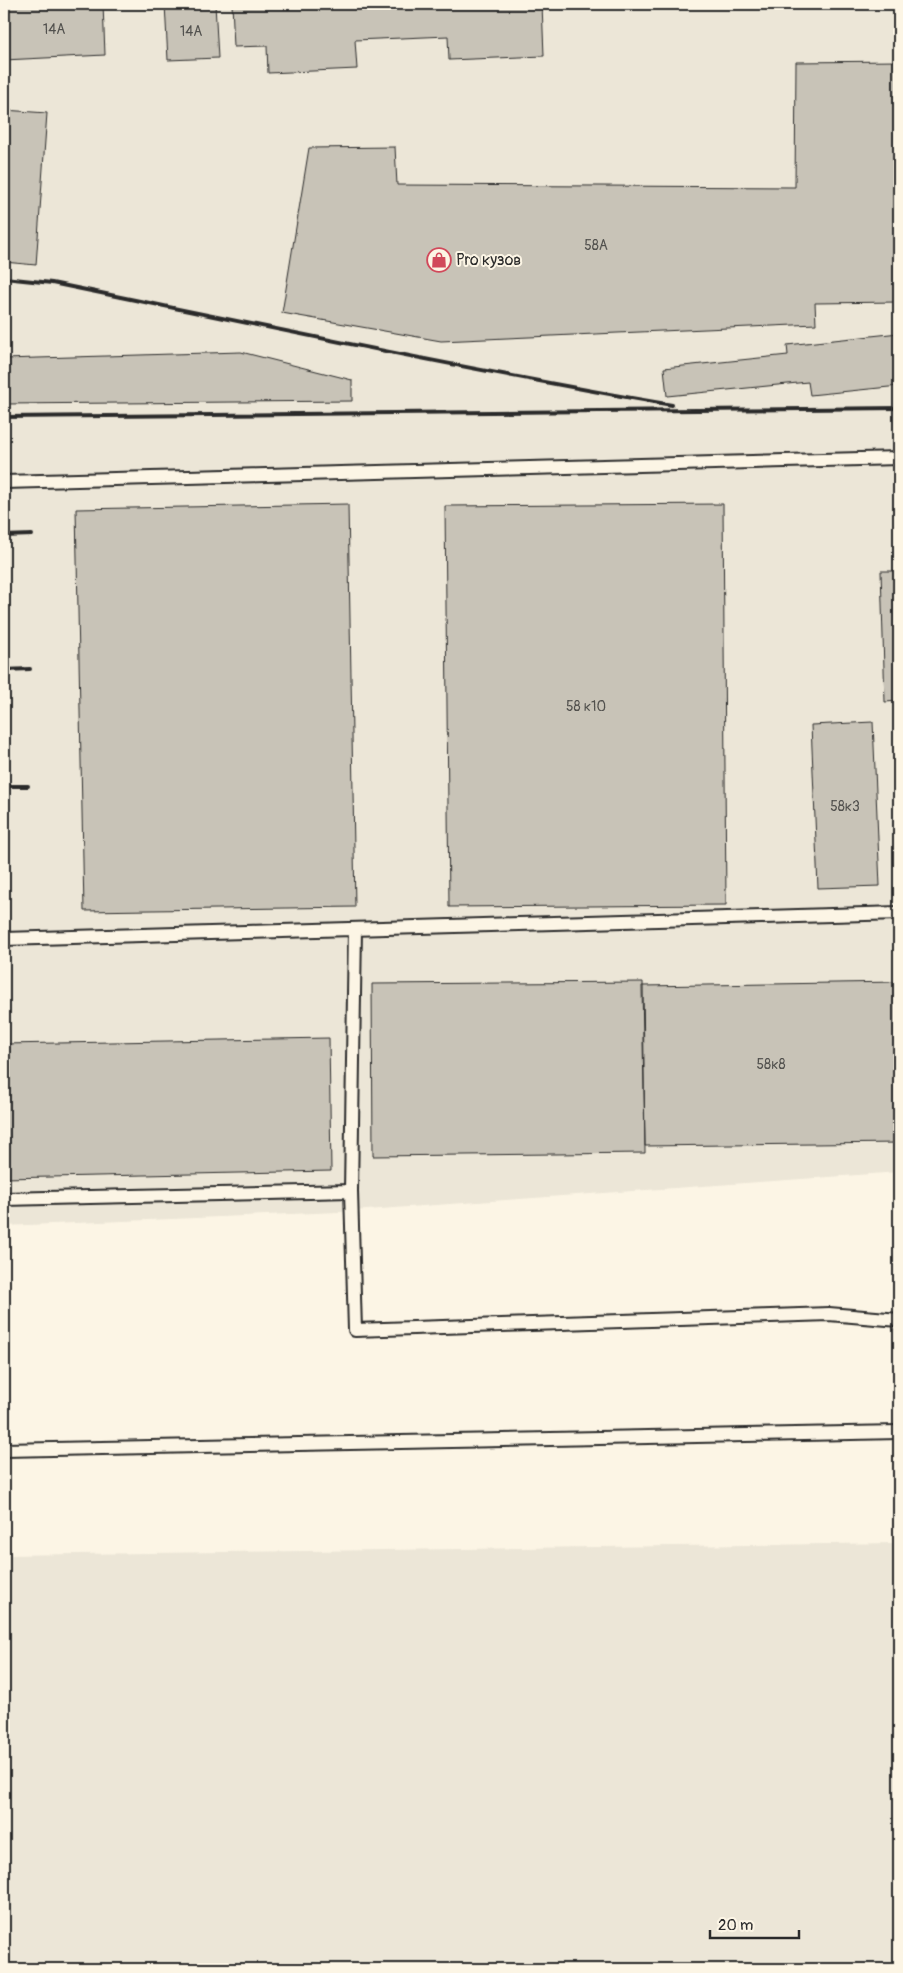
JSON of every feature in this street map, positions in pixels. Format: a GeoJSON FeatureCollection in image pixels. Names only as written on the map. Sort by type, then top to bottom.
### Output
{"type":"FeatureCollection","features":[{"type":"Feature","properties":{"kind":"lane"},"geometry":{"type":"LineString","coordinates":[[4,482],[899,458]]}},
{"type":"Feature","properties":{"kind":"lane"},"geometry":{"type":"LineString","coordinates":[[4,939],[899,913]]}},
{"type":"Feature","properties":{"kind":"lane"},"geometry":{"type":"LineString","coordinates":[[355,929],[351,1192],[355,1330],[829,1314],[899,1320]]}},
{"type":"Feature","properties":{"kind":"lane"},"geometry":{"type":"LineString","coordinates":[[4,1199],[351,1192]]}},
{"type":"Feature","properties":{"kind":"lane"},"geometry":{"type":"LineString","coordinates":[[4,1450],[899,1432]]}},
{"type":"Feature","properties":{"kind":"shaded area"},"geometry":{"type":"Polygon","coordinates":[[[4,4],[899,4],[899,1172],[339,1212],[4,1226],[4,4]]]}},
{"type":"Feature","properties":{"kind":"shaded area"},"geometry":{"type":"Polygon","coordinates":[[[899,1543],[899,1969],[4,1969],[4,1555],[899,1543]]]}},
{"type":"Feature","properties":{"kind":"building"},"geometry":{"type":"Polygon","coordinates":[[[4,4],[103,4],[105,55],[4,60],[4,4]]]}},
{"type":"Feature","properties":{"kind":"building"},"geometry":{"type":"Polygon","coordinates":[[[165,4],[215,4],[218,58],[168,60],[165,4]]]}},
{"type":"Feature","properties":{"kind":"building"},"geometry":{"type":"Polygon","coordinates":[[[232,4],[542,4],[544,56],[449,60],[448,36],[355,40],[357,69],[268,73],[267,46],[234,47],[232,4]]]}},
{"type":"Feature","properties":{"kind":"building"},"geometry":{"type":"Polygon","coordinates":[[[899,61],[899,302],[815,303],[816,324],[441,341],[282,313],[309,148],[395,147],[397,185],[795,187],[796,62],[899,61]]]}},
{"type":"Feature","properties":{"kind":"building"},"geometry":{"type":"Polygon","coordinates":[[[4,110],[47,113],[36,265],[4,262],[4,110]]]}},
{"type":"Feature","properties":{"kind":"building"},"geometry":{"type":"Polygon","coordinates":[[[899,333],[899,386],[810,395],[808,382],[667,396],[664,368],[788,355],[787,345],[899,333]]]}},
{"type":"Feature","properties":{"kind":"building"},"geometry":{"type":"Polygon","coordinates":[[[241,352],[352,380],[352,401],[4,404],[4,359],[241,352]]]}},
{"type":"Feature","properties":{"kind":"building"},"geometry":{"type":"Polygon","coordinates":[[[348,504],[355,907],[84,911],[76,509],[348,504]]]}},
{"type":"Feature","properties":{"kind":"building"},"geometry":{"type":"Polygon","coordinates":[[[723,504],[726,905],[449,907],[445,506],[723,504]]]}},
{"type":"Feature","properties":{"kind":"building"},"geometry":{"type":"Polygon","coordinates":[[[881,571],[899,571],[899,701],[885,702],[881,571]]]}},
{"type":"Feature","properties":{"kind":"building"},"geometry":{"type":"Polygon","coordinates":[[[873,722],[880,886],[818,888],[811,725],[873,722]]]}},
{"type":"Feature","properties":{"kind":"building"},"geometry":{"type":"Polygon","coordinates":[[[643,982],[645,1153],[373,1156],[372,984],[643,982]]]}},
{"type":"Feature","properties":{"kind":"building"},"geometry":{"type":"Polygon","coordinates":[[[899,982],[899,1143],[645,1146],[642,986],[899,982]]]}},
{"type":"Feature","properties":{"kind":"building"},"geometry":{"type":"Polygon","coordinates":[[[329,1038],[331,1171],[4,1178],[4,1044],[329,1038]]]}},
{"type":"Feature","properties":{"kind":"railway"},"geometry":{"type":"LineString","coordinates":[[4,278],[52,283],[439,362],[672,405]]}},
{"type":"Feature","properties":{"kind":"railway"},"geometry":{"type":"LineString","coordinates":[[4,417],[899,408]]}},
{"type":"Feature","properties":{"kind":"railway"},"geometry":{"type":"LineString","coordinates":[[4,536],[32,535]]}},
{"type":"Feature","properties":{"kind":"railway"},"geometry":{"type":"LineString","coordinates":[[4,670],[30,669]]}},
{"type":"Feature","properties":{"kind":"railway"},"geometry":{"type":"LineString","coordinates":[[4,786],[28,786]]}},
{"type":"Feature","properties":{"kind":"place","name":"Pro кузов"},"geometry":{"type":"Point","coordinates":[439,260]}}]}
